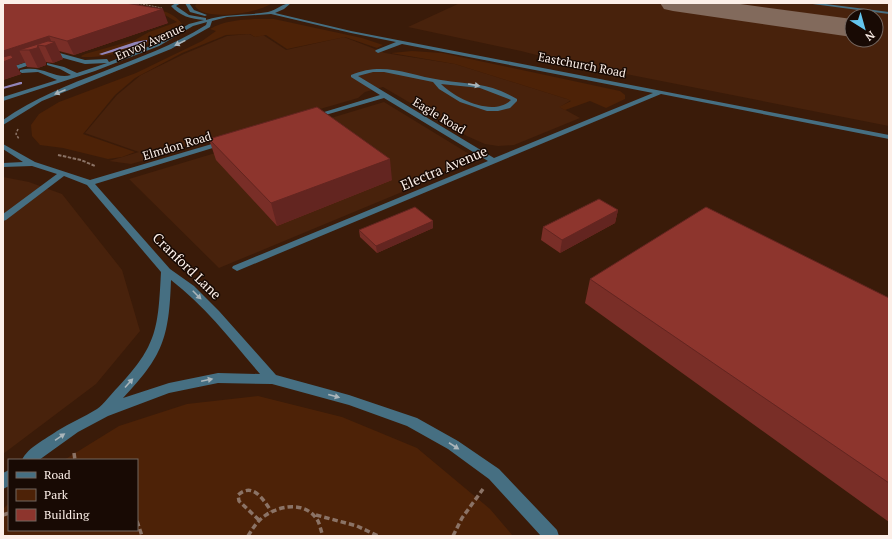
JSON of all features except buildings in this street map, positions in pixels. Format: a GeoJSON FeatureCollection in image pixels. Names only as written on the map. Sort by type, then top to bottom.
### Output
{"type":"FeatureCollection","features":[{"type":"Feature","properties":{"kind":"street"},"geometry":{"type":"LineString","coordinates":[[179,3],[174,6],[186,16],[210,20],[242,18],[271,13],[289,3]]}},
{"type":"Feature","properties":{"kind":"street"},"geometry":{"type":"LineString","coordinates":[[187,3],[192,11],[205,15],[210,20]]}},
{"type":"Feature","properties":{"kind":"street"},"geometry":{"type":"LineString","coordinates":[[807,3],[889,13]]}},
{"type":"Feature","properties":{"kind":"street"},"geometry":{"type":"LineString","coordinates":[[271,13],[272,7],[275,5]]}},
{"type":"Feature","properties":{"kind":"street","name":"Eastchurch Road"},"geometry":{"type":"LineString","coordinates":[[271,13],[337,29],[889,137]]}},
{"type":"Feature","properties":{"kind":"street","name":"Envoy Avenue"},"geometry":{"type":"LineString","coordinates":[[3,99],[77,76],[162,42],[191,25],[210,20]]}},
{"type":"Feature","properties":{"kind":"street","name":"Envoy Avenue"},"geometry":{"type":"LineString","coordinates":[[3,123],[20,110],[40,100],[182,42],[208,26],[210,20]]}},
{"type":"Feature","properties":{"kind":"street"},"geometry":{"type":"LineString","coordinates":[[378,51],[402,42]]}},
{"type":"Feature","properties":{"kind":"street"},"geometry":{"type":"LineString","coordinates":[[3,72],[56,54],[85,62],[117,60]]}},
{"type":"Feature","properties":{"kind":"street"},"geometry":{"type":"LineString","coordinates":[[49,64],[62,68],[77,76]]}},
{"type":"Feature","properties":{"kind":"street"},"geometry":{"type":"LineString","coordinates":[[3,78],[30,68],[63,80]]}},
{"type":"Feature","properties":{"kind":"street","name":"Eagle Road"},"geometry":{"type":"LineString","coordinates":[[435,81],[390,71],[374,70],[360,72],[354,76],[493,161]]}},
{"type":"Feature","properties":{"kind":"street"},"geometry":{"type":"LineString","coordinates":[[435,81],[476,85],[515,100],[506,107],[496,109],[487,108],[460,100],[439,87],[435,81]]}},
{"type":"Feature","properties":{"kind":"street","name":"Electra Avenue"},"geometry":{"type":"LineString","coordinates":[[237,268],[661,92]]}},
{"type":"Feature","properties":{"kind":"street"},"geometry":{"type":"LineString","coordinates":[[309,118],[385,96]]}},
{"type":"Feature","properties":{"kind":"street","name":"Elmdon Road"},"geometry":{"type":"LineString","coordinates":[[90,183],[232,141]]}},
{"type":"Feature","properties":{"kind":"street"},"geometry":{"type":"LineString","coordinates":[[3,146],[32,164],[90,183]]}},
{"type":"Feature","properties":{"kind":"street"},"geometry":{"type":"LineString","coordinates":[[3,165],[32,164]]}},
{"type":"Feature","properties":{"kind":"street"},"geometry":{"type":"LineString","coordinates":[[3,218],[63,173]]}},
{"type":"Feature","properties":{"kind":"street","name":"Cranford Lane"},"geometry":{"type":"LineString","coordinates":[[90,183],[166,271],[190,289],[215,314],[272,379]]}},
{"type":"Feature","properties":{"kind":"street"},"geometry":{"type":"LineString","coordinates":[[103,412],[146,364],[159,338],[165,300],[166,271]]}},
{"type":"Feature","properties":{"kind":"street"},"geometry":{"type":"LineString","coordinates":[[30,459],[73,428],[103,412],[169,388],[218,378],[272,379],[350,400],[412,422],[453,445],[494,474],[551,536]]}},
{"type":"Feature","properties":{"kind":"path"},"geometry":{"type":"LineString","coordinates":[[147,3],[146,4],[158,6]]}},
{"type":"Feature","properties":{"kind":"path"},"geometry":{"type":"LineString","coordinates":[[54,154],[81,160],[100,168]]}},
{"type":"Feature","properties":{"kind":"path"},"geometry":{"type":"LineString","coordinates":[[74,453],[74,459]]}},
{"type":"Feature","properties":{"kind":"path"},"geometry":{"type":"LineString","coordinates":[[453,536],[462,518],[494,474]]}},
{"type":"Feature","properties":{"kind":"path"},"geometry":{"type":"LineString","coordinates":[[260,520],[239,501],[238,494],[244,490],[252,490],[262,498],[271,511]]}},
{"type":"Feature","properties":{"kind":"path"},"geometry":{"type":"LineString","coordinates":[[248,536],[260,520],[271,511],[283,507],[295,506],[306,509],[315,515],[357,526],[378,536]]}},
{"type":"Feature","properties":{"kind":"path"},"geometry":{"type":"LineString","coordinates":[[315,515],[321,525],[323,536]]}},
{"type":"Feature","properties":{"kind":"path"},"geometry":{"type":"LineString","coordinates":[[138,524],[142,536]]}},
{"type":"Feature","properties":{"kind":"shaded area"},"geometry":{"type":"Polygon","coordinates":[[[460,3],[889,3],[889,126],[560,61],[521,51],[408,27],[460,3]]]}},
{"type":"Feature","properties":{"kind":"shaded area"},"geometry":{"type":"Polygon","coordinates":[[[249,34],[255,37],[263,35],[286,50],[344,37],[385,53],[455,64],[571,100],[560,107],[580,118],[514,145],[498,146],[485,144],[467,136],[383,87],[365,92],[358,98],[131,164],[109,161],[139,152],[85,133],[117,95],[141,75],[184,54],[227,36],[249,34]]]}},
{"type":"Feature","properties":{"kind":"shaded area"},"geometry":{"type":"Polygon","coordinates":[[[384,102],[479,160],[219,268],[129,179],[384,102]]]}},
{"type":"Feature","properties":{"kind":"shaded area"},"geometry":{"type":"Polygon","coordinates":[[[3,177],[29,182],[62,194],[122,270],[140,331],[96,384],[3,454],[3,177]]]}},
{"type":"Feature","properties":{"kind":"green space"},"geometry":{"type":"Polygon","coordinates":[[[197,3],[272,3],[266,7],[245,13],[220,15],[200,11],[195,6],[197,3]]]}},
{"type":"Feature","properties":{"kind":"green space"},"geometry":{"type":"Polygon","coordinates":[[[156,10],[170,14],[177,18],[182,24],[160,39],[135,49],[95,57],[81,56],[135,40],[149,32],[177,22],[156,10]]]}},
{"type":"Feature","properties":{"kind":"green space"},"geometry":{"type":"Polygon","coordinates":[[[274,19],[362,38],[383,45],[377,48],[345,37],[287,49],[266,35],[255,37],[250,34],[226,35],[182,53],[135,78],[115,95],[83,134],[135,152],[122,157],[108,159],[63,148],[40,145],[32,136],[31,125],[39,114],[59,102],[136,73],[202,41],[216,31],[210,29],[215,26],[231,21],[274,19]]]}},
{"type":"Feature","properties":{"kind":"green space"},"geometry":{"type":"Polygon","coordinates":[[[412,51],[442,53],[620,91],[625,95],[625,99],[606,108],[590,101],[565,110],[559,107],[571,101],[567,99],[455,64],[391,53],[412,51]]]}},
{"type":"Feature","properties":{"kind":"green space"},"geometry":{"type":"Polygon","coordinates":[[[258,396],[342,417],[417,448],[490,509],[513,536],[3,536],[3,509],[8,504],[8,531],[138,531],[138,459],[66,459],[119,426],[187,404],[258,396]]]}},
{"type":"Feature","properties":{"kind":"waterway"},"geometry":{"type":"LineString","coordinates":[[101,54],[146,41]]}},
{"type":"Feature","properties":{"kind":"waterway"},"geometry":{"type":"LineString","coordinates":[[3,88],[20,83]]}},
{"type":"Feature","properties":{"kind":"taxiway"},"geometry":{"type":"LineString","coordinates":[[673,3],[844,27]]}}]}
